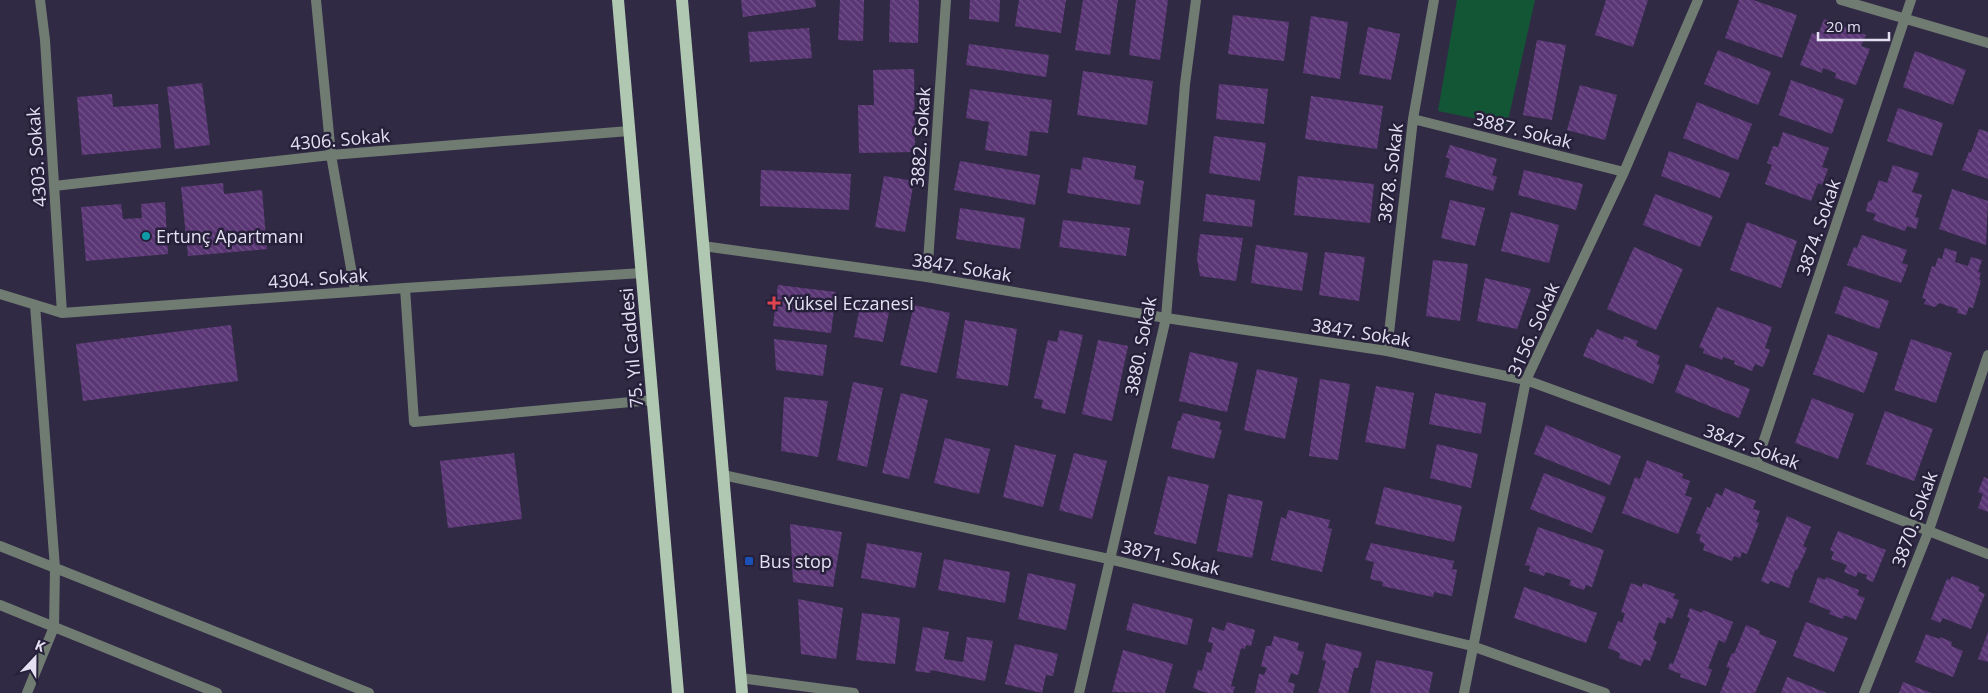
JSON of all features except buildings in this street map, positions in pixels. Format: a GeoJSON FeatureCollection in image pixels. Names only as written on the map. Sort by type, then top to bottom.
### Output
{"type":"FeatureCollection","features":[{"type":"Feature","properties":{"kind":"main road","name":"75. Yıl Caddesi"},"geometry":{"type":"LineString","coordinates":[[618,0],[678,693]]}},
{"type":"Feature","properties":{"kind":"main road"},"geometry":{"type":"LineString","coordinates":[[682,0],[742,693]]}},
{"type":"Feature","properties":{"kind":"street","name":"4303. Sokak"},"geometry":{"type":"LineString","coordinates":[[40,0],[45,40],[62,313]]}},
{"type":"Feature","properties":{"kind":"street"},"geometry":{"type":"LineString","coordinates":[[316,0],[331,155],[355,291]]}},
{"type":"Feature","properties":{"kind":"street","name":"3882. Sokak"},"geometry":{"type":"LineString","coordinates":[[927,277],[946,0]]}},
{"type":"Feature","properties":{"kind":"street","name":"3880. Sokak"},"geometry":{"type":"LineString","coordinates":[[1079,693],[1166,318],[1186,84],[1196,0]]}},
{"type":"Feature","properties":{"kind":"street","name":"3878. Sokak"},"geometry":{"type":"LineString","coordinates":[[1387,351],[1413,119],[1434,0]]}},
{"type":"Feature","properties":{"kind":"street","name":"3156. Sokak"},"geometry":{"type":"LineString","coordinates":[[1464,693],[1526,380],[1624,172],[1698,0]]}},
{"type":"Feature","properties":{"kind":"street"},"geometry":{"type":"LineString","coordinates":[[1841,0],[1988,43]]}},
{"type":"Feature","properties":{"kind":"street","name":"3874. Sokak"},"geometry":{"type":"LineString","coordinates":[[1756,464],[1906,20],[1911,0]]}},
{"type":"Feature","properties":{"kind":"street","name":"3887. Sokak"},"geometry":{"type":"LineString","coordinates":[[1413,119],[1624,172]]}},
{"type":"Feature","properties":{"kind":"street","name":"4306. Sokak"},"geometry":{"type":"LineString","coordinates":[[54,186],[331,155],[630,131]]}},
{"type":"Feature","properties":{"kind":"street","name":"3847. Sokak"},"geometry":{"type":"LineString","coordinates":[[703,246],[927,277],[1166,318],[1387,351],[1526,380],[1756,464],[1988,554]]}},
{"type":"Feature","properties":{"kind":"street","name":"4304. Sokak"},"geometry":{"type":"LineString","coordinates":[[0,294],[62,313],[355,291],[642,273]]}},
{"type":"Feature","properties":{"kind":"street"},"geometry":{"type":"LineString","coordinates":[[405,288],[414,422],[653,400]]}},
{"type":"Feature","properties":{"kind":"street"},"geometry":{"type":"LineString","coordinates":[[27,693],[54,627],[55,568],[35,305]]}},
{"type":"Feature","properties":{"kind":"street","name":"3870. Sokak"},"geometry":{"type":"LineString","coordinates":[[1864,693],[1929,530],[1988,357]]}},
{"type":"Feature","properties":{"kind":"street","name":"3871. Sokak"},"geometry":{"type":"LineString","coordinates":[[722,475],[1110,559],[1472,646],[1605,693]]}},
{"type":"Feature","properties":{"kind":"street"},"geometry":{"type":"LineString","coordinates":[[0,546],[369,693]]}},
{"type":"Feature","properties":{"kind":"street"},"geometry":{"type":"LineString","coordinates":[[0,605],[217,693]]}},
{"type":"Feature","properties":{"kind":"street"},"geometry":{"type":"LineString","coordinates":[[740,678],[854,693]]}},
{"type":"Feature","properties":{"kind":"green space"},"geometry":{"type":"Polygon","coordinates":[[[1457,0],[1535,0],[1507,125],[1438,111],[1457,0]]]}},
{"type":"Feature","properties":{"kind":"place","name":"Ertunç Apartmanı"},"geometry":{"type":"Point","coordinates":[146,236]}},
{"type":"Feature","properties":{"kind":"place","name":"Yüksel Eczanesi"},"geometry":{"type":"Point","coordinates":[774,303]}},
{"type":"Feature","properties":{"kind":"place","name":"Bus stop"},"geometry":{"type":"Point","coordinates":[749,561]}}]}
